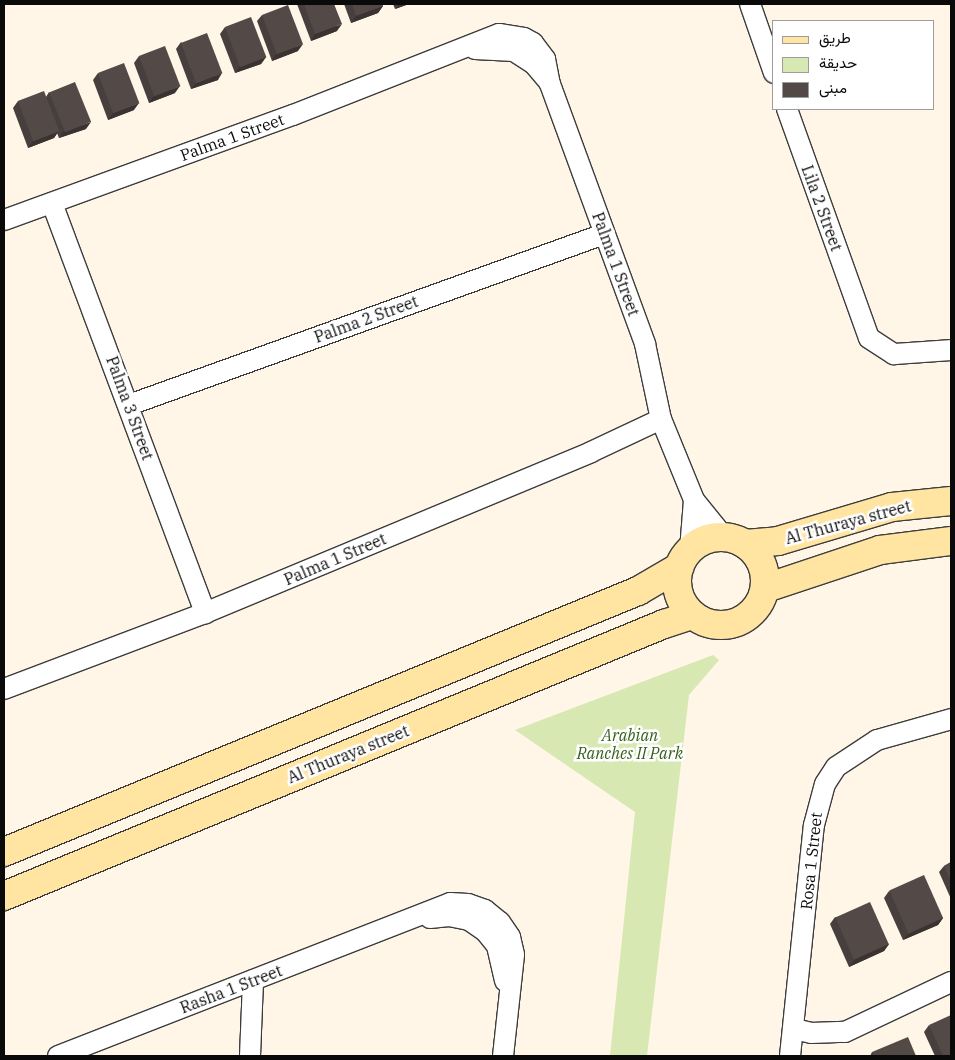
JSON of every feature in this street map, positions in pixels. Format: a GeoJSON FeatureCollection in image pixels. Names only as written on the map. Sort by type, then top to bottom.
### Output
{"type":"FeatureCollection","features":[{"type":"Feature","properties":{"kind":"street"},"geometry":{"type":"LineString","coordinates":[[750,4],[772,66]]}},
{"type":"Feature","properties":{"kind":"street","name":"Palma 1 Street"},"geometry":{"type":"LineString","coordinates":[[4,220],[459,52],[490,48],[514,51],[534,64],[550,84],[645,344],[661,419],[694,500]]}},
{"type":"Feature","properties":{"kind":"street","name":"Lila 2 Street"},"geometry":{"type":"LineString","coordinates":[[787,110],[869,338],[885,351],[904,355],[951,350]]}},
{"type":"Feature","properties":{"kind":"street","name":"Palma 3 Street"},"geometry":{"type":"LineString","coordinates":[[52,203],[129,405],[205,613]]}},
{"type":"Feature","properties":{"kind":"street","name":"Palma 2 Street"},"geometry":{"type":"LineString","coordinates":[[129,405],[604,234]]}},
{"type":"Feature","properties":{"kind":"street","name":"Palma 1 Street"},"geometry":{"type":"LineString","coordinates":[[4,689],[205,613],[591,452],[661,419]]}},
{"type":"Feature","properties":{"kind":"street"},"geometry":{"type":"LineString","coordinates":[[694,500],[734,540],[762,563],[766,588],[760,603],[750,615],[737,623],[721,626],[706,623],[692,615],[678,593],[694,500]]}},
{"type":"Feature","properties":{"kind":"street","name":"Al Thuraya street"},"geometry":{"type":"LineString","coordinates":[[734,540],[785,539],[892,507],[951,500]]}},
{"type":"Feature","properties":{"kind":"street"},"geometry":{"type":"LineString","coordinates":[[4,852],[638,591],[685,558],[700,542],[734,540]]}},
{"type":"Feature","properties":{"kind":"street"},"geometry":{"type":"LineString","coordinates":[[766,588],[880,550],[951,541]]}},
{"type":"Feature","properties":{"kind":"street","name":"Al Thuraya street"},"geometry":{"type":"LineString","coordinates":[[4,896],[646,631],[692,615]]}},
{"type":"Feature","properties":{"kind":"street","name":"Rosa 1 Street"},"geometry":{"type":"LineString","coordinates":[[790,1056],[814,825],[825,784],[836,767],[877,740],[951,719]]}},
{"type":"Feature","properties":{"kind":"street","name":"Rasha 1 Street"},"geometry":{"type":"LineString","coordinates":[[58,1056],[450,903],[468,904],[485,910],[500,922],[510,937],[514,955],[503,1056]]}},
{"type":"Feature","properties":{"kind":"street"},"geometry":{"type":"LineString","coordinates":[[250,1056],[253,980]]}},
{"type":"Feature","properties":{"kind":"street"},"geometry":{"type":"LineString","coordinates":[[794,1030],[828,1034],[845,1032],[951,982]]}},
{"type":"Feature","properties":{"kind":"green space","name":"Arabian Ranches II Park"},"geometry":{"type":"Polygon","coordinates":[[[713,655],[719,660],[689,695],[647,1056],[610,1056],[635,812],[515,730],[713,655]]]}},
{"type":"Feature","properties":{"kind":"building"},"geometry":{"type":"Polygon","coordinates":[[[304,4],[334,4],[342,24],[315,34],[304,4]]]}},
{"type":"Feature","properties":{"kind":"building"},"geometry":{"type":"Polygon","coordinates":[[[352,4],[382,4],[383,6],[356,16],[352,4]]]}},
{"type":"Feature","properties":{"kind":"building"},"geometry":{"type":"Polygon","coordinates":[[[288,5],[303,44],[277,54],[262,15],[288,5]]]}},
{"type":"Feature","properties":{"kind":"building"},"geometry":{"type":"Polygon","coordinates":[[[251,17],[266,57],[240,67],[225,27],[251,17]]]}},
{"type":"Feature","properties":{"kind":"building"},"geometry":{"type":"Polygon","coordinates":[[[207,33],[222,73],[196,83],[181,43],[207,33]]]}},
{"type":"Feature","properties":{"kind":"building"},"geometry":{"type":"Polygon","coordinates":[[[165,46],[180,86],[154,96],[139,56],[165,46]]]}},
{"type":"Feature","properties":{"kind":"building"},"geometry":{"type":"Polygon","coordinates":[[[124,63],[139,103],[113,113],[98,73],[124,63]]]}},
{"type":"Feature","properties":{"kind":"building"},"geometry":{"type":"Polygon","coordinates":[[[75,82],[91,122],[65,132],[49,92],[75,82]]]}},
{"type":"Feature","properties":{"kind":"building"},"geometry":{"type":"Polygon","coordinates":[[[44,91],[59,131],[33,141],[18,101],[44,91]]]}},
{"type":"Feature","properties":{"kind":"building"},"geometry":{"type":"Polygon","coordinates":[[[951,862],[951,882],[944,866],[951,862]]]}},
{"type":"Feature","properties":{"kind":"building"},"geometry":{"type":"Polygon","coordinates":[[[924,875],[943,918],[908,933],[889,890],[924,875]]]}},
{"type":"Feature","properties":{"kind":"building"},"geometry":{"type":"Polygon","coordinates":[[[870,902],[889,944],[854,959],[835,917],[870,902]]]}},
{"type":"Feature","properties":{"kind":"building"},"geometry":{"type":"Polygon","coordinates":[[[951,1015],[951,1056],[943,1056],[929,1025],[951,1015]]]}},
{"type":"Feature","properties":{"kind":"building"},"geometry":{"type":"Polygon","coordinates":[[[908,1037],[916,1056],[874,1056],[872,1052],[908,1037]]]}}]}
